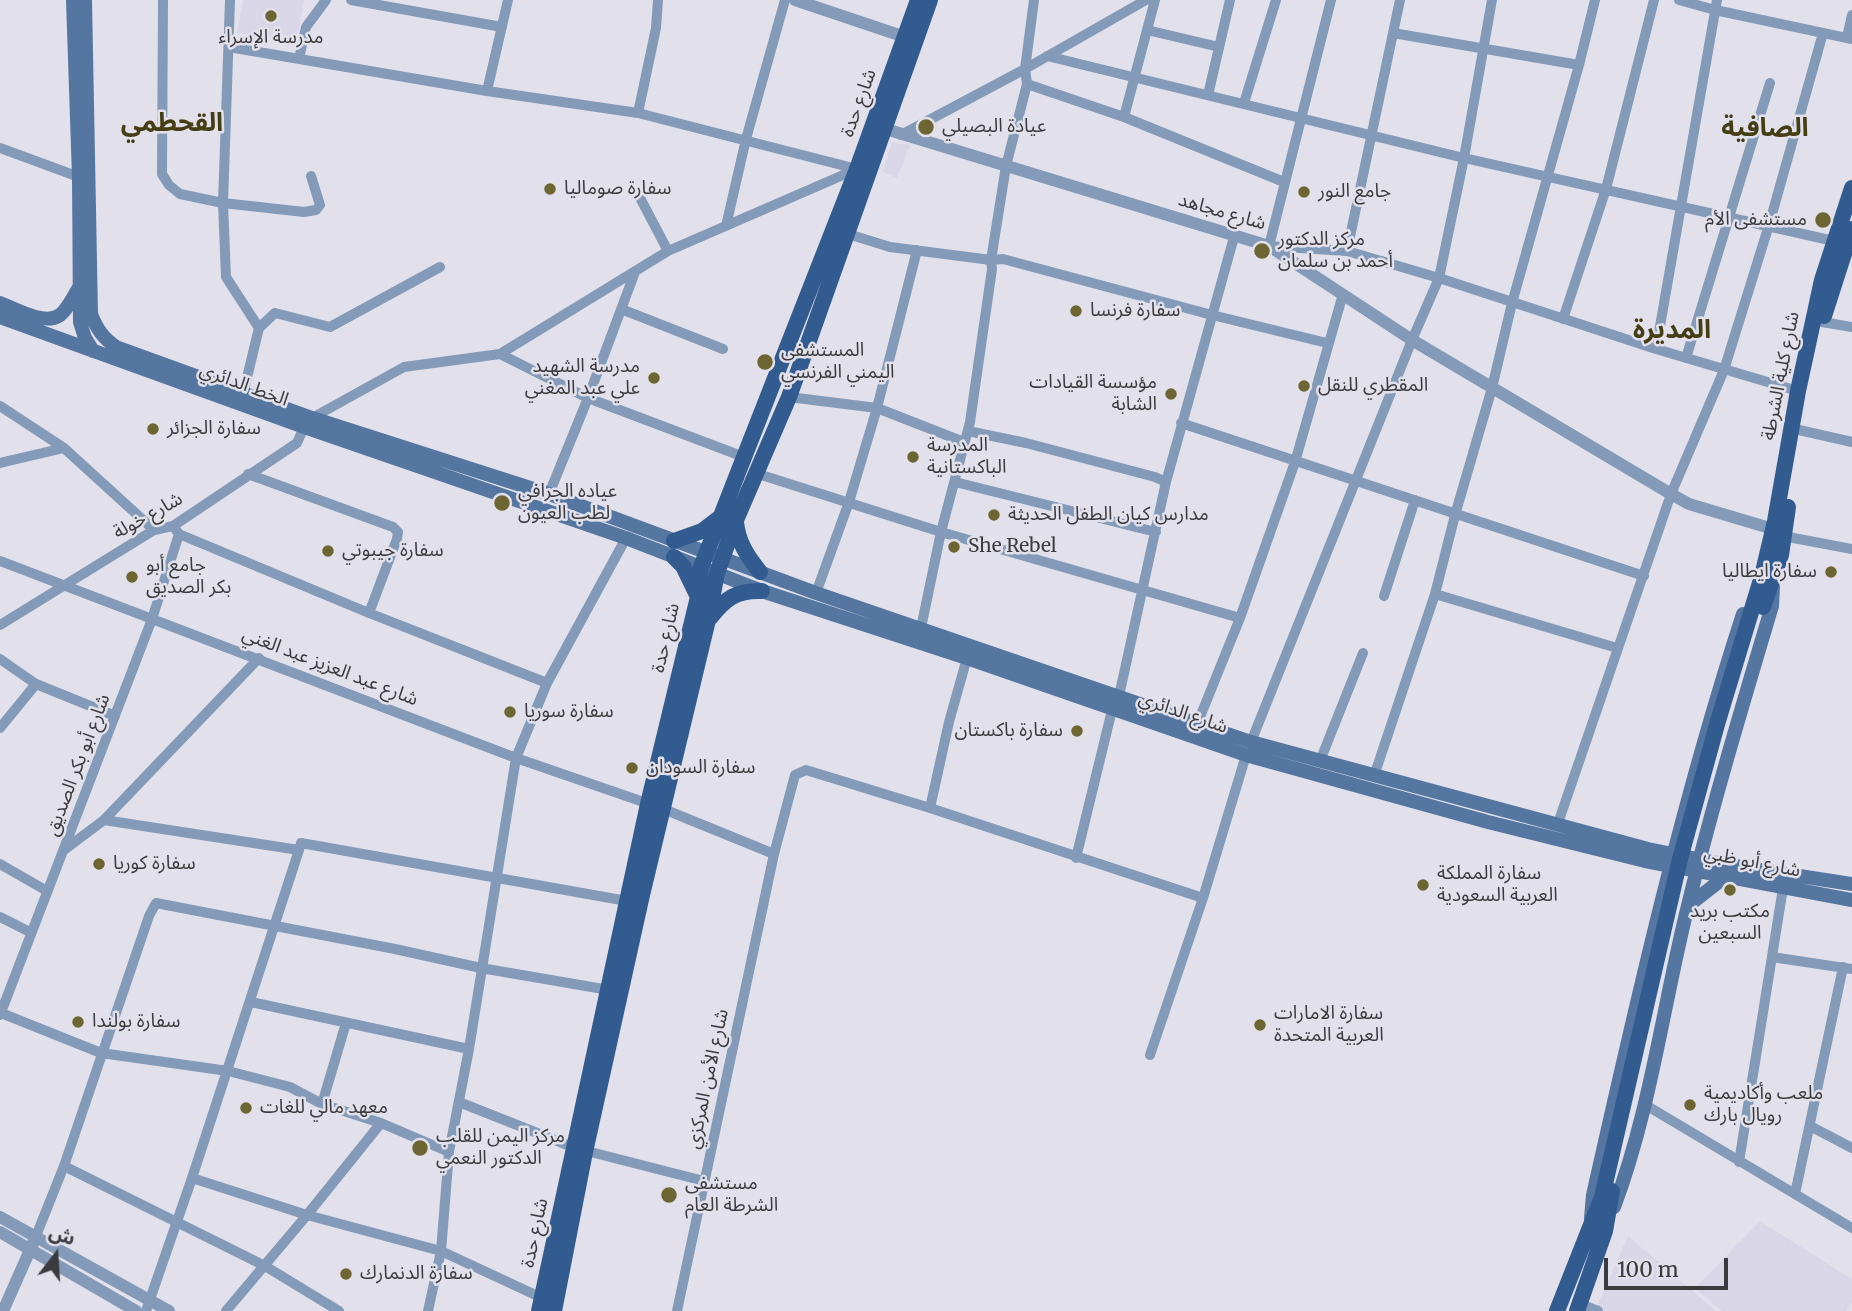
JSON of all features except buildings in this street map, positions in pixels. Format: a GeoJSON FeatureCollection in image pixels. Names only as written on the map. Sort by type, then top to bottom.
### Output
{"type":"FeatureCollection","features":[{"type":"Feature","properties":{"kind":"main road","name":"الخط الدائري"},"geometry":{"type":"LineString","coordinates":[[73,0],[82,111],[91,314],[96,328],[116,347],[242,399]]}},
{"type":"Feature","properties":{"kind":"main road","name":"الخط الدائري"},"geometry":{"type":"LineString","coordinates":[[85,0],[79,177],[80,322],[93,351],[242,399],[674,557],[712,563]]}},
{"type":"Feature","properties":{"kind":"main road","name":"شارع حدة"},"geometry":{"type":"LineString","coordinates":[[541,1305],[580,1150],[698,597],[728,518],[744,457],[857,169],[886,130],[905,37],[918,0]]}},
{"type":"Feature","properties":{"kind":"main road","name":"شارع حدة"},"geometry":{"type":"LineString","coordinates":[[728,518],[755,473],[789,397],[930,0]]}},
{"type":"Feature","properties":{"kind":"main road","name":"شارع كلية الشرطة"},"geometry":{"type":"LineString","coordinates":[[1779,529],[1797,391],[1822,280],[1852,188]]}},
{"type":"Feature","properties":{"kind":"main road","name":"شارع كلية الشرطة"},"geometry":{"type":"LineString","coordinates":[[1606,1196],[1727,723],[1765,603],[1768,577],[1822,322],[1852,229]]}},
{"type":"Feature","properties":{"kind":"main road"},"geometry":{"type":"LineString","coordinates":[[0,303],[38,317],[52,319],[62,314],[80,286]]}},
{"type":"Feature","properties":{"kind":"main road"},"geometry":{"type":"LineString","coordinates":[[0,317],[93,351]]}},
{"type":"Feature","properties":{"kind":"main road","name":"الخط الدائري"},"geometry":{"type":"LineString","coordinates":[[308,423],[549,494],[674,541],[712,563]]}},
{"type":"Feature","properties":{"kind":"main road"},"geometry":{"type":"LineString","coordinates":[[674,541],[728,518],[743,549],[760,572]]}},
{"type":"Feature","properties":{"kind":"main road"},"geometry":{"type":"LineString","coordinates":[[674,557],[683,566],[698,597]]}},
{"type":"Feature","properties":{"kind":"main road","name":"شارع حدة"},"geometry":{"type":"LineString","coordinates":[[554,1311],[580,1150],[627,901],[708,620],[712,563]]}},
{"type":"Feature","properties":{"kind":"main road","name":"شارع الدائري"},"geometry":{"type":"LineString","coordinates":[[712,563],[760,572],[1198,722],[1248,748],[1472,818],[1647,855]]}},
{"type":"Feature","properties":{"kind":"main road","name":"شارع الدائري"},"geometry":{"type":"LineString","coordinates":[[712,563],[762,591],[1195,736],[1320,761],[1495,808],[1647,855]]}},
{"type":"Feature","properties":{"kind":"main road"},"geometry":{"type":"LineString","coordinates":[[1598,1230],[1593,1195],[1657,913],[1687,795],[1748,597],[1768,577]]}},
{"type":"Feature","properties":{"kind":"main road"},"geometry":{"type":"LineString","coordinates":[[1558,1311],[1618,1196],[1644,1104],[1686,912],[1714,801],[1772,606],[1768,577]]}},
{"type":"Feature","properties":{"kind":"main road"},"geometry":{"type":"LineString","coordinates":[[1579,1307],[1680,859],[1718,721],[1768,577]]}},
{"type":"Feature","properties":{"kind":"main road"},"geometry":{"type":"LineString","coordinates":[[708,620],[726,599],[749,590],[762,591]]}},
{"type":"Feature","properties":{"kind":"main road"},"geometry":{"type":"LineString","coordinates":[[1687,795],[1689,805],[1701,810],[1710,807],[1714,801]]}},
{"type":"Feature","properties":{"kind":"main road"},"geometry":{"type":"LineString","coordinates":[[1472,818],[1480,815],[1482,809],[1479,804]]}},
{"type":"Feature","properties":{"kind":"main road"},"geometry":{"type":"LineString","coordinates":[[1488,822],[1485,814],[1489,809],[1495,808]]}},
{"type":"Feature","properties":{"kind":"main road"},"geometry":{"type":"LineString","coordinates":[[1707,831],[1712,849],[1724,870]]}},
{"type":"Feature","properties":{"kind":"main road"},"geometry":{"type":"LineString","coordinates":[[1665,881],[1647,855],[1669,845],[1677,834]]}},
{"type":"Feature","properties":{"kind":"main road","name":"شارع أبو ظبي"},"geometry":{"type":"LineString","coordinates":[[1647,855],[1724,870],[1783,888],[1852,900]]}},
{"type":"Feature","properties":{"kind":"main road"},"geometry":{"type":"LineString","coordinates":[[1724,870],[1852,884]]}},
{"type":"Feature","properties":{"kind":"main road"},"geometry":{"type":"LineString","coordinates":[[1686,912],[1724,870]]}},
{"type":"Feature","properties":{"kind":"main road"},"geometry":{"type":"LineString","coordinates":[[1657,913],[1664,904],[1676,904],[1686,912]]}},
{"type":"Feature","properties":{"kind":"street"},"geometry":{"type":"LineString","coordinates":[[163,0],[162,174],[169,185],[180,194],[223,203],[313,212],[320,205],[311,176]]}},
{"type":"Feature","properties":{"kind":"street"},"geometry":{"type":"LineString","coordinates":[[230,0],[223,203],[226,277],[259,328]]}},
{"type":"Feature","properties":{"kind":"street"},"geometry":{"type":"LineString","coordinates":[[299,59],[306,27],[327,0]]}},
{"type":"Feature","properties":{"kind":"street"},"geometry":{"type":"LineString","coordinates":[[351,0],[502,27]]}},
{"type":"Feature","properties":{"kind":"street"},"geometry":{"type":"LineString","coordinates":[[487,91],[508,0]]}},
{"type":"Feature","properties":{"kind":"street"},"geometry":{"type":"LineString","coordinates":[[638,113],[656,28],[658,0]]}},
{"type":"Feature","properties":{"kind":"street"},"geometry":{"type":"LineString","coordinates":[[726,226],[746,139],[785,0]]}},
{"type":"Feature","properties":{"kind":"street"},"geometry":{"type":"LineString","coordinates":[[794,0],[905,37]]}},
{"type":"Feature","properties":{"kind":"street"},"geometry":{"type":"LineString","coordinates":[[921,628],[941,532],[966,436],[1006,166],[1027,84],[1024,69],[1034,0]]}},
{"type":"Feature","properties":{"kind":"street"},"geometry":{"type":"LineString","coordinates":[[886,130],[1024,69],[1146,0]]}},
{"type":"Feature","properties":{"kind":"street"},"geometry":{"type":"LineString","coordinates":[[1124,117],[1155,0]]}},
{"type":"Feature","properties":{"kind":"street"},"geometry":{"type":"LineString","coordinates":[[1208,95],[1230,0]]}},
{"type":"Feature","properties":{"kind":"street"},"geometry":{"type":"LineString","coordinates":[[1244,103],[1276,0]]}},
{"type":"Feature","properties":{"kind":"street"},"geometry":{"type":"LineString","coordinates":[[1331,0],[1269,246],[1347,251],[1797,391]]}},
{"type":"Feature","properties":{"kind":"street"},"geometry":{"type":"LineString","coordinates":[[1347,251],[1400,0]]}},
{"type":"Feature","properties":{"kind":"street"},"geometry":{"type":"LineString","coordinates":[[1150,1055],[1203,898],[1248,748],[1354,481],[1439,278],[1485,49],[1492,0]]}},
{"type":"Feature","properties":{"kind":"street"},"geometry":{"type":"LineString","coordinates":[[1374,776],[1434,594],[1492,388],[1512,303],[1580,65],[1595,0]]}},
{"type":"Feature","properties":{"kind":"street"},"geometry":{"type":"LineString","coordinates":[[1563,318],[1606,189],[1654,0]]}},
{"type":"Feature","properties":{"kind":"street"},"geometry":{"type":"LineString","coordinates":[[1679,0],[1716,5],[1849,38],[1852,15]]}},
{"type":"Feature","properties":{"kind":"street"},"geometry":{"type":"LineString","coordinates":[[1656,349],[1716,5]]}},
{"type":"Feature","properties":{"kind":"street"},"geometry":{"type":"LineString","coordinates":[[1147,30],[1219,47]]}},
{"type":"Feature","properties":{"kind":"street"},"geometry":{"type":"LineString","coordinates":[[1393,33],[1580,65]]}},
{"type":"Feature","properties":{"kind":"street"},"geometry":{"type":"LineString","coordinates":[[1557,826],[1671,494],[1724,370],[1769,225],[1823,33]]}},
{"type":"Feature","properties":{"kind":"street"},"geometry":{"type":"LineString","coordinates":[[229,47],[487,91],[638,113],[857,169]]}},
{"type":"Feature","properties":{"kind":"street"},"geometry":{"type":"LineString","coordinates":[[1048,56],[1464,158],[1834,241]]}},
{"type":"Feature","properties":{"kind":"street"},"geometry":{"type":"LineString","coordinates":[[1686,358],[1770,83]]}},
{"type":"Feature","properties":{"kind":"street"},"geometry":{"type":"LineString","coordinates":[[1027,84],[1124,117],[1284,182]]}},
{"type":"Feature","properties":{"kind":"street","name":"شارع مجاهد"},"geometry":{"type":"LineString","coordinates":[[886,130],[1269,246],[1412,340],[1671,494],[1690,497],[1779,529]]}},
{"type":"Feature","properties":{"kind":"street"},"geometry":{"type":"LineString","coordinates":[[0,148],[79,177]]}},
{"type":"Feature","properties":{"kind":"street"},"geometry":{"type":"LineString","coordinates":[[308,423],[404,367],[500,354],[668,251],[857,169]]}},
{"type":"Feature","properties":{"kind":"street"},"geometry":{"type":"LineString","coordinates":[[638,194],[668,251]]}},
{"type":"Feature","properties":{"kind":"street"},"geometry":{"type":"LineString","coordinates":[[848,234],[890,247],[991,261],[1003,258],[1327,343]]}},
{"type":"Feature","properties":{"kind":"street"},"geometry":{"type":"LineString","coordinates":[[1119,696],[1166,482],[1234,237]]}},
{"type":"Feature","properties":{"kind":"street"},"geometry":{"type":"LineString","coordinates":[[816,593],[849,502],[877,408],[917,250]]}},
{"type":"Feature","properties":{"kind":"street"},"geometry":{"type":"LineString","coordinates":[[242,399],[259,328],[275,313],[330,327],[440,267]]}},
{"type":"Feature","properties":{"kind":"street"},"geometry":{"type":"LineString","coordinates":[[549,494],[635,272]]}},
{"type":"Feature","properties":{"kind":"street"},"geometry":{"type":"LineString","coordinates":[[1198,722],[1240,618],[1295,461],[1343,294]]}},
{"type":"Feature","properties":{"kind":"street"},"geometry":{"type":"LineString","coordinates":[[621,309],[723,349]]}},
{"type":"Feature","properties":{"kind":"street"},"geometry":{"type":"LineString","coordinates":[[1822,322],[1852,327]]}},
{"type":"Feature","properties":{"kind":"street"},"geometry":{"type":"LineString","coordinates":[[500,354],[588,398],[744,457]]}},
{"type":"Feature","properties":{"kind":"street"},"geometry":{"type":"LineString","coordinates":[[789,397],[877,408],[966,436],[1026,443],[1166,482]]}},
{"type":"Feature","properties":{"kind":"street"},"geometry":{"type":"LineString","coordinates":[[0,406],[64,447],[154,530]]}},
{"type":"Feature","properties":{"kind":"street","name":"شارع خولة"},"geometry":{"type":"LineString","coordinates":[[0,625],[154,530],[176,530],[248,474],[297,443],[308,423]]}},
{"type":"Feature","properties":{"kind":"street"},"geometry":{"type":"LineString","coordinates":[[1181,423],[1644,576]]}},
{"type":"Feature","properties":{"kind":"street"},"geometry":{"type":"LineString","coordinates":[[1798,430],[1852,442]]}},
{"type":"Feature","properties":{"kind":"street"},"geometry":{"type":"LineString","coordinates":[[0,463],[64,447]]}},
{"type":"Feature","properties":{"kind":"street"},"geometry":{"type":"LineString","coordinates":[[755,473],[941,532],[1240,618]]}},
{"type":"Feature","properties":{"kind":"street"},"geometry":{"type":"LineString","coordinates":[[248,474],[393,527],[398,533],[397,539],[369,613]]}},
{"type":"Feature","properties":{"kind":"street"},"geometry":{"type":"LineString","coordinates":[[955,482],[1156,532]]}},
{"type":"Feature","properties":{"kind":"street"},"geometry":{"type":"LineString","coordinates":[[1384,596],[1415,500]]}},
{"type":"Feature","properties":{"kind":"street"},"geometry":{"type":"LineString","coordinates":[[1779,529],[1852,544]]}},
{"type":"Feature","properties":{"kind":"street"},"geometry":{"type":"LineString","coordinates":[[1779,529],[1852,550]]}},
{"type":"Feature","properties":{"kind":"street"},"geometry":{"type":"LineString","coordinates":[[176,530],[369,613],[547,683]]}},
{"type":"Feature","properties":{"kind":"street","name":"شارع أبو بكر الصديق"},"geometry":{"type":"LineString","coordinates":[[1,1009],[152,619],[176,530]]}},
{"type":"Feature","properties":{"kind":"street"},"geometry":{"type":"LineString","coordinates":[[428,1311],[442,1251],[449,1152],[469,1049],[516,758],[547,683],[626,538]]}},
{"type":"Feature","properties":{"kind":"street","name":"شارع عبد العزيز عبد الغني"},"geometry":{"type":"LineString","coordinates":[[1,563],[259,658],[516,758],[655,806],[774,854]]}},
{"type":"Feature","properties":{"kind":"street"},"geometry":{"type":"LineString","coordinates":[[1434,594],[1617,648]]}},
{"type":"Feature","properties":{"kind":"street"},"geometry":{"type":"LineString","coordinates":[[1320,761],[1363,653]]}},
{"type":"Feature","properties":{"kind":"street"},"geometry":{"type":"LineString","coordinates":[[64,850],[104,820],[259,658]]}},
{"type":"Feature","properties":{"kind":"street"},"geometry":{"type":"LineString","coordinates":[[967,658],[949,722],[930,808],[1203,898]]}},
{"type":"Feature","properties":{"kind":"street"},"geometry":{"type":"LineString","coordinates":[[0,659],[36,684],[115,716]]}},
{"type":"Feature","properties":{"kind":"street"},"geometry":{"type":"LineString","coordinates":[[0,728],[36,684]]}},
{"type":"Feature","properties":{"kind":"street"},"geometry":{"type":"LineString","coordinates":[[1076,858],[1112,710]]}},
{"type":"Feature","properties":{"kind":"street","name":"شارع الأمن المركزي"},"geometry":{"type":"LineString","coordinates":[[677,1311],[774,854],[795,775],[806,770],[930,808]]}},
{"type":"Feature","properties":{"kind":"street"},"geometry":{"type":"LineString","coordinates":[[104,820],[299,850]]}},
{"type":"Feature","properties":{"kind":"street"},"geometry":{"type":"LineString","coordinates":[[149,1306],[301,843],[627,901]]}},
{"type":"Feature","properties":{"kind":"street"},"geometry":{"type":"LineString","coordinates":[[0,864],[47,891]]}},
{"type":"Feature","properties":{"kind":"street"},"geometry":{"type":"LineString","coordinates":[[1739,1162],[1783,888]]}},
{"type":"Feature","properties":{"kind":"street"},"geometry":{"type":"LineString","coordinates":[[2,1311],[31,1249],[64,1166],[101,1053],[156,903],[481,968],[609,989]]}},
{"type":"Feature","properties":{"kind":"street"},"geometry":{"type":"LineString","coordinates":[[0,916],[30,932]]}},
{"type":"Feature","properties":{"kind":"street"},"geometry":{"type":"LineString","coordinates":[[1772,957],[1847,968],[1794,1194]]}},
{"type":"Feature","properties":{"kind":"street"},"geometry":{"type":"LineString","coordinates":[[251,1002],[469,1049]]}},
{"type":"Feature","properties":{"kind":"street"},"geometry":{"type":"LineString","coordinates":[[1,1009],[101,1053],[228,1071],[290,1087],[322,1104],[381,1123],[449,1152]]}},
{"type":"Feature","properties":{"kind":"street"},"geometry":{"type":"LineString","coordinates":[[322,1104],[346,1023]]}},
{"type":"Feature","properties":{"kind":"street"},"geometry":{"type":"LineString","coordinates":[[459,1102],[580,1150],[704,1181]]}},
{"type":"Feature","properties":{"kind":"street"},"geometry":{"type":"LineString","coordinates":[[1644,1104],[1852,1228]]}},
{"type":"Feature","properties":{"kind":"street"},"geometry":{"type":"LineString","coordinates":[[226,1311],[381,1123]]}},
{"type":"Feature","properties":{"kind":"street"},"geometry":{"type":"LineString","coordinates":[[1810,1126],[1852,1148]]}},
{"type":"Feature","properties":{"kind":"street"},"geometry":{"type":"LineString","coordinates":[[64,1166],[265,1266],[339,1311]]}},
{"type":"Feature","properties":{"kind":"street"},"geometry":{"type":"LineString","coordinates":[[192,1178],[307,1215],[442,1251],[541,1305]]}},
{"type":"Feature","properties":{"kind":"street"},"geometry":{"type":"LineString","coordinates":[[0,1217],[36,1236],[149,1306],[169,1311]]}},
{"type":"Feature","properties":{"kind":"street"},"geometry":{"type":"LineString","coordinates":[[0,1232],[136,1311]]}},
{"type":"Feature","properties":{"kind":"street"},"geometry":{"type":"LineString","coordinates":[[1579,1307],[1598,1311]]}},
{"type":"Feature","properties":{"kind":"shaded area","name":"مدرسة الإسراء"},"geometry":{"type":"Polygon","coordinates":[[[243,0],[304,0],[296,44],[237,33],[243,0]]]}},
{"type":"Feature","properties":{"kind":"shaded area"},"geometry":{"type":"Polygon","coordinates":[[[892,142],[910,145],[897,178],[883,172],[892,142]]]}},
{"type":"Feature","properties":{"kind":"shaded area"},"geometry":{"type":"Polygon","coordinates":[[[1760,1221],[1852,1279],[1852,1302],[1846,1311],[1722,1311],[1695,1288],[1760,1221]]]}},
{"type":"Feature","properties":{"kind":"shaded area"},"geometry":{"type":"Polygon","coordinates":[[[1628,1236],[1716,1311],[1595,1311],[1628,1236]]]}},
{"type":"Feature","properties":{"kind":"place","name":"مدرسة الإسراء"},"geometry":{"type":"Point","coordinates":[271,16]}},
{"type":"Feature","properties":{"kind":"place","name":"عيادة البصيلي"},"geometry":{"type":"Point","coordinates":[926,127]}},
{"type":"Feature","properties":{"kind":"place","name":"سفارة صوماليا"},"geometry":{"type":"Point","coordinates":[550,189]}},
{"type":"Feature","properties":{"kind":"place","name":"جامع النور"},"geometry":{"type":"Point","coordinates":[1304,192]}},
{"type":"Feature","properties":{"kind":"place","name":"مستشفى الأم"},"geometry":{"type":"Point","coordinates":[1823,220]}},
{"type":"Feature","properties":{"kind":"place","name":"مركز الدكتور أحمد بن سلمان"},"geometry":{"type":"Point","coordinates":[1262,251]}},
{"type":"Feature","properties":{"kind":"place","name":"سفارة فرنسا"},"geometry":{"type":"Point","coordinates":[1076,311]}},
{"type":"Feature","properties":{"kind":"place","name":"المستشفى اليمني الفرنسي"},"geometry":{"type":"Point","coordinates":[765,362]}},
{"type":"Feature","properties":{"kind":"place","name":"مدرسة الشهيد علي عبد المغني"},"geometry":{"type":"Point","coordinates":[654,378]}},
{"type":"Feature","properties":{"kind":"place","name":"المقطري للنقل"},"geometry":{"type":"Point","coordinates":[1304,386]}},
{"type":"Feature","properties":{"kind":"place","name":"مؤسسة القيادات الشابة"},"geometry":{"type":"Point","coordinates":[1171,394]}},
{"type":"Feature","properties":{"kind":"place","name":"سفارة الجزائر"},"geometry":{"type":"Point","coordinates":[153,429]}},
{"type":"Feature","properties":{"kind":"place","name":"المدرسة الباكستانية"},"geometry":{"type":"Point","coordinates":[913,457]}},
{"type":"Feature","properties":{"kind":"place","name":"عياده الجرافي لطب العيون"},"geometry":{"type":"Point","coordinates":[502,503]}},
{"type":"Feature","properties":{"kind":"place","name":"مدارس كيان الطفل الحديثة"},"geometry":{"type":"Point","coordinates":[994,515]}},
{"type":"Feature","properties":{"kind":"place","name":"She Rebel"},"geometry":{"type":"Point","coordinates":[954,547]}},
{"type":"Feature","properties":{"kind":"place","name":"سفارة جيبوتي"},"geometry":{"type":"Point","coordinates":[328,551]}},
{"type":"Feature","properties":{"kind":"place","name":"سفارة ايطاليا"},"geometry":{"type":"Point","coordinates":[1831,572]}},
{"type":"Feature","properties":{"kind":"place","name":"جامع أبو بكر الصديق"},"geometry":{"type":"Point","coordinates":[132,577]}},
{"type":"Feature","properties":{"kind":"place","name":"سفارة سوريا"},"geometry":{"type":"Point","coordinates":[510,712]}},
{"type":"Feature","properties":{"kind":"place","name":"سفارة باكستان"},"geometry":{"type":"Point","coordinates":[1077,731]}},
{"type":"Feature","properties":{"kind":"place","name":"سفارة السودان"},"geometry":{"type":"Point","coordinates":[632,768]}},
{"type":"Feature","properties":{"kind":"place","name":"سفارة كوريا"},"geometry":{"type":"Point","coordinates":[99,864]}},
{"type":"Feature","properties":{"kind":"place","name":"سفارة المملكة العربية السعودية"},"geometry":{"type":"Point","coordinates":[1423,885]}},
{"type":"Feature","properties":{"kind":"place","name":"مكتب بريد السبعين"},"geometry":{"type":"Point","coordinates":[1730,890]}},
{"type":"Feature","properties":{"kind":"place","name":"سفارة بولندا"},"geometry":{"type":"Point","coordinates":[78,1022]}},
{"type":"Feature","properties":{"kind":"place","name":"سفارة الامارات العربية المتحدة"},"geometry":{"type":"Point","coordinates":[1260,1025]}},
{"type":"Feature","properties":{"kind":"place","name":"ملعب وأكاديمية رويال بارك"},"geometry":{"type":"Point","coordinates":[1690,1105]}},
{"type":"Feature","properties":{"kind":"place","name":"معهد مالي للغات"},"geometry":{"type":"Point","coordinates":[246,1108]}},
{"type":"Feature","properties":{"kind":"place","name":"مركز اليمن للقلب الدكتور النعمي"},"geometry":{"type":"Point","coordinates":[420,1148]}},
{"type":"Feature","properties":{"kind":"place","name":"مستشفى الشرطة العام"},"geometry":{"type":"Point","coordinates":[669,1195]}},
{"type":"Feature","properties":{"kind":"place","name":"سفارة الدنمارك"},"geometry":{"type":"Point","coordinates":[346,1274]}},
{"type":"Feature","properties":{"kind":"district","name":"القحطمي"},"geometry":{"type":"Point","coordinates":[172,124]}},
{"type":"Feature","properties":{"kind":"district","name":"الصافية"},"geometry":{"type":"Point","coordinates":[1765,129]}},
{"type":"Feature","properties":{"kind":"district","name":"المديرة"},"geometry":{"type":"Point","coordinates":[1672,331]}}]}
